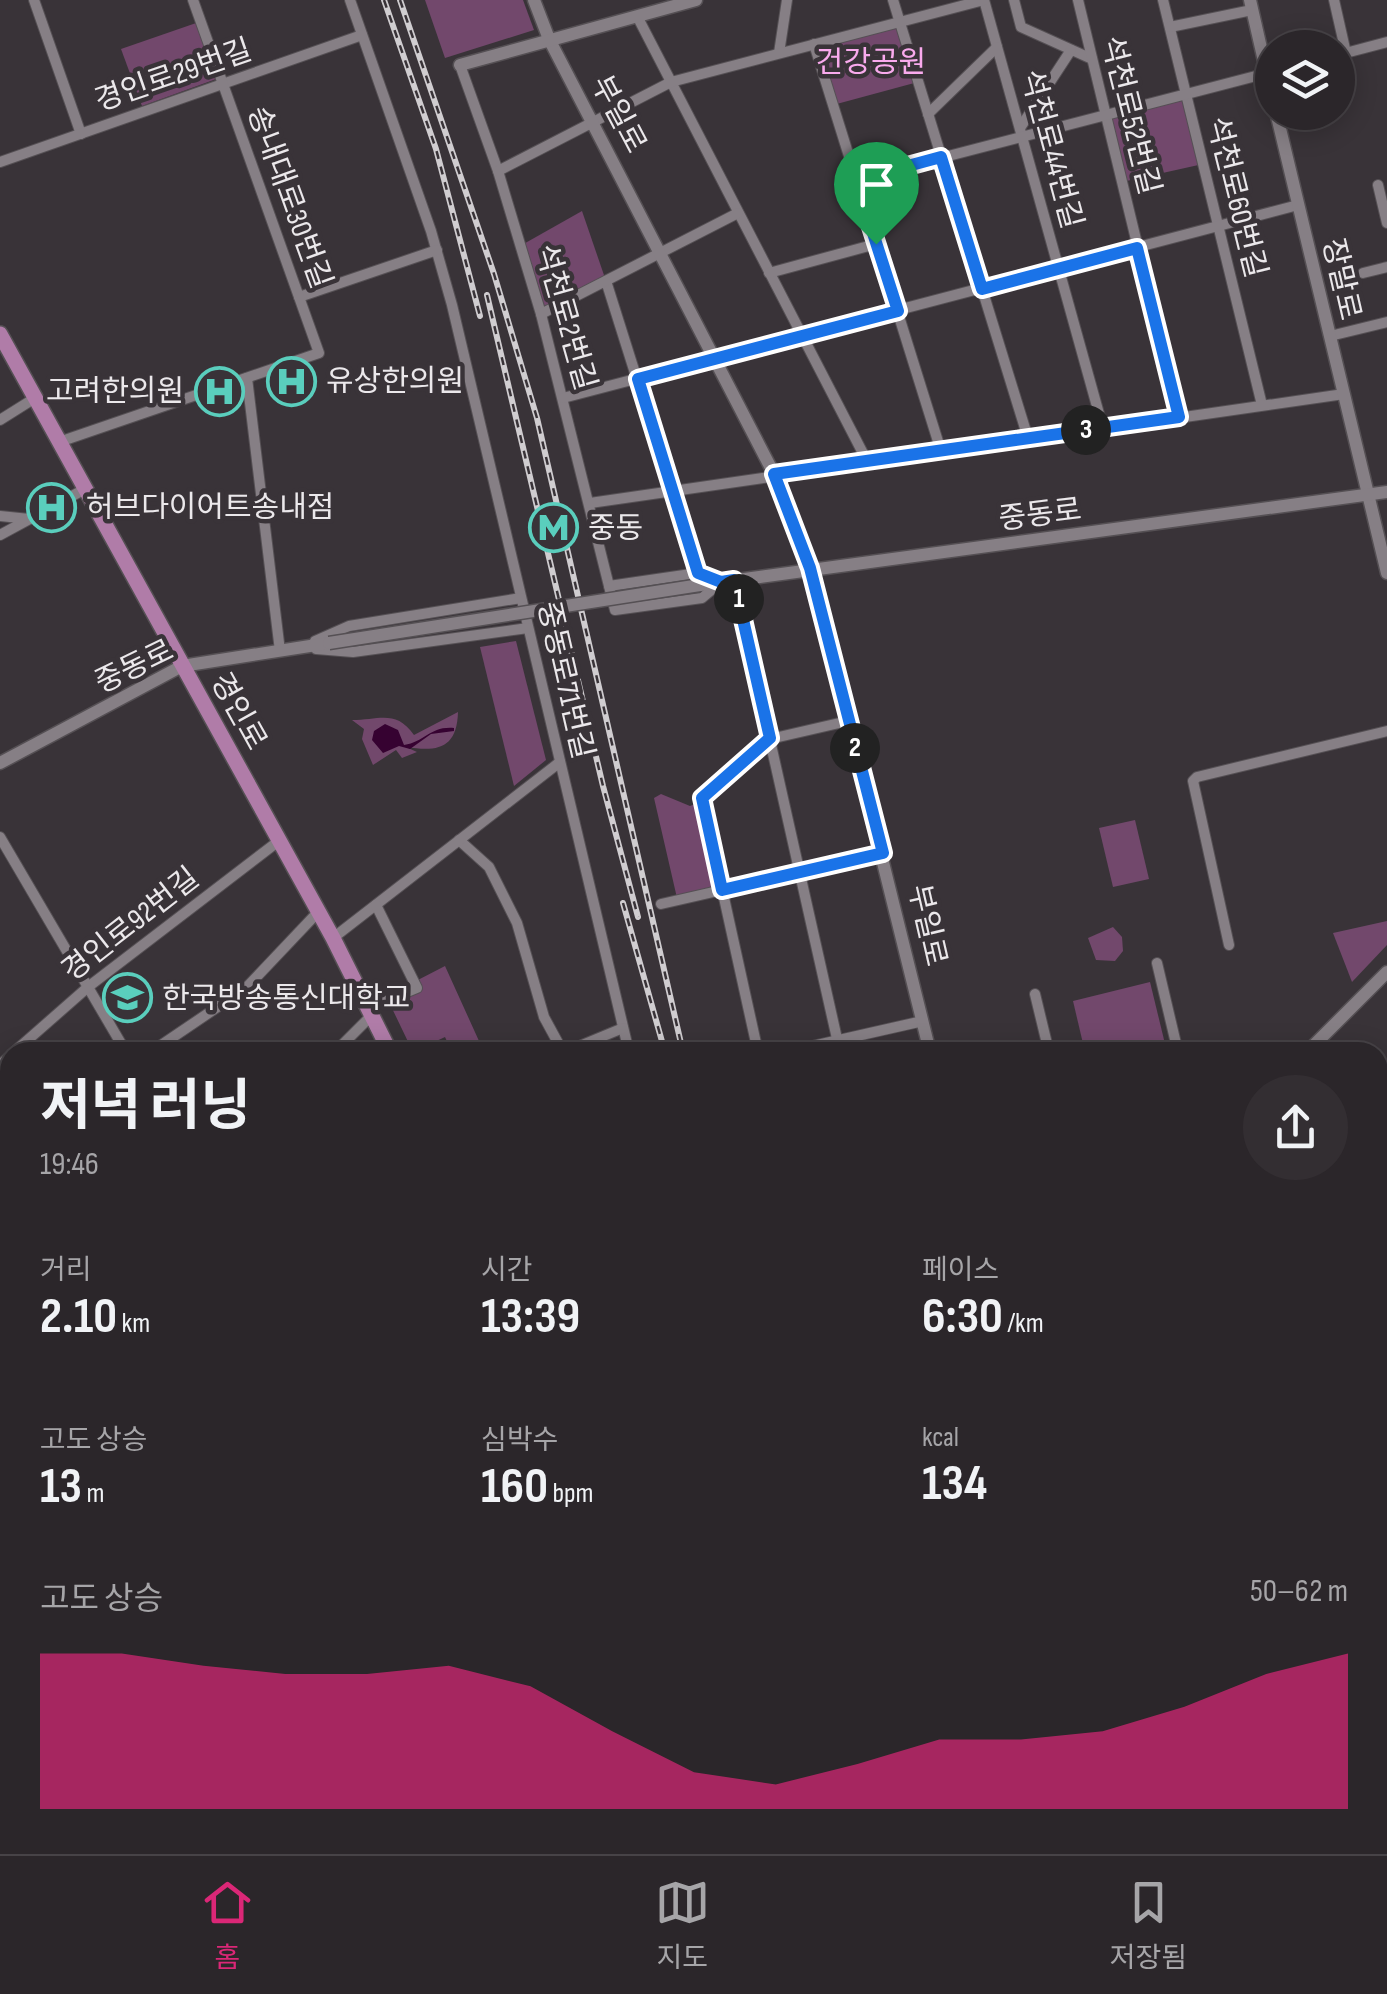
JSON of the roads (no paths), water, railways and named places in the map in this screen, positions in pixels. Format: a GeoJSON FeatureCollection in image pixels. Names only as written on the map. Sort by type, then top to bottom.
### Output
{"type":"FeatureCollection","features":[{"type":"Feature","properties":{"kind":"main road","name":"경인로"},"geometry":{"type":"LineString","coordinates":[[0,334],[280,840],[385,1042]]}},
{"type":"Feature","properties":{"kind":"street"},"geometry":{"type":"LineString","coordinates":[[34,0],[82,134]]}},
{"type":"Feature","properties":{"kind":"street","name":"송내대로30번길"},"geometry":{"type":"LineString","coordinates":[[194,0],[319,354],[248,378]]}},
{"type":"Feature","properties":{"kind":"street","name":"중동로71번길"},"geometry":{"type":"LineString","coordinates":[[350,0],[436,250],[626,1042]]}},
{"type":"Feature","properties":{"kind":"street","name":"부일로"},"geometry":{"type":"LineString","coordinates":[[534,0],[549,39],[718,359],[774,474],[810,568],[928,1042]]}},
{"type":"Feature","properties":{"kind":"street"},"geometry":{"type":"LineString","coordinates":[[460,65],[696,0]]}},
{"type":"Feature","properties":{"kind":"street"},"geometry":{"type":"LineString","coordinates":[[779,53],[787,0]]}},
{"type":"Feature","properties":{"kind":"street"},"geometry":{"type":"LineString","coordinates":[[893,0],[1028,438]]}},
{"type":"Feature","properties":{"kind":"street"},"geometry":{"type":"LineString","coordinates":[[498,171],[670,82],[984,0]]}},
{"type":"Feature","properties":{"kind":"street","name":"석천로44번길"},"geometry":{"type":"LineString","coordinates":[[984,0],[1103,428]]}},
{"type":"Feature","properties":{"kind":"street"},"geometry":{"type":"LineString","coordinates":[[1014,0],[1021,28],[1092,59]]}},
{"type":"Feature","properties":{"kind":"street","name":"석천로52번길"},"geometry":{"type":"LineString","coordinates":[[1078,0],[1179,417]]}},
{"type":"Feature","properties":{"kind":"street","name":"석천로60번길"},"geometry":{"type":"LineString","coordinates":[[1163,0],[1262,406]]}},
{"type":"Feature","properties":{"kind":"street"},"geometry":{"type":"LineString","coordinates":[[1334,0],[1338,30]]}},
{"type":"Feature","properties":{"kind":"street"},"geometry":{"type":"LineString","coordinates":[[1170,27],[1251,5],[1258,30]]}},
{"type":"Feature","properties":{"kind":"street"},"geometry":{"type":"LineString","coordinates":[[638,16],[867,461]]}},
{"type":"Feature","properties":{"kind":"street","name":"경인로29번길"},"geometry":{"type":"LineString","coordinates":[[0,162],[362,35]]}},
{"type":"Feature","properties":{"kind":"street"},"geometry":{"type":"LineString","coordinates":[[1355,51],[1387,42]]}},
{"type":"Feature","properties":{"kind":"street"},"geometry":{"type":"LineString","coordinates":[[814,44],[941,450]]}},
{"type":"Feature","properties":{"kind":"street"},"geometry":{"type":"LineString","coordinates":[[928,114],[998,48]]}},
{"type":"Feature","properties":{"kind":"street"},"geometry":{"type":"LineString","coordinates":[[1021,132],[1071,50]]}},
{"type":"Feature","properties":{"kind":"street","name":"석천로2번길"},"geometry":{"type":"LineString","coordinates":[[460,65],[498,171],[541,314],[609,586]]}},
{"type":"Feature","properties":{"kind":"street"},"geometry":{"type":"LineString","coordinates":[[856,180],[1021,132],[1106,116],[1255,76]]}},
{"type":"Feature","properties":{"kind":"street","name":"장말로"},"geometry":{"type":"LineString","coordinates":[[1280,130],[1387,573]]}},
{"type":"Feature","properties":{"kind":"street"},"geometry":{"type":"LineString","coordinates":[[1378,184],[1387,223]]}},
{"type":"Feature","properties":{"kind":"street"},"geometry":{"type":"LineString","coordinates":[[563,398],[1298,205]]}},
{"type":"Feature","properties":{"kind":"street"},"geometry":{"type":"LineString","coordinates":[[541,314],[738,213]]}},
{"type":"Feature","properties":{"kind":"street"},"geometry":{"type":"LineString","coordinates":[[770,273],[876,244]]}},
{"type":"Feature","properties":{"kind":"street"},"geometry":{"type":"LineString","coordinates":[[299,297],[436,250]]}},
{"type":"Feature","properties":{"kind":"street"},"geometry":{"type":"LineString","coordinates":[[1362,273],[1387,267]]}},
{"type":"Feature","properties":{"kind":"street"},"geometry":{"type":"LineString","coordinates":[[606,281],[699,579],[609,586],[615,610],[702,598],[728,581],[770,738],[838,1042]]}},
{"type":"Feature","properties":{"kind":"street"},"geometry":{"type":"LineString","coordinates":[[1330,336],[1387,322]]}},
{"type":"Feature","properties":{"kind":"street"},"geometry":{"type":"LineString","coordinates":[[60,442],[248,378],[280,650]]}},
{"type":"Feature","properties":{"kind":"street"},"geometry":{"type":"LineString","coordinates":[[590,502],[1344,394]]}},
{"type":"Feature","properties":{"kind":"street"},"geometry":{"type":"LineString","coordinates":[[0,420],[35,398]]}},
{"type":"Feature","properties":{"kind":"street"},"geometry":{"type":"LineString","coordinates":[[0,535],[85,489]]}},
{"type":"Feature","properties":{"kind":"street","name":"중동로"},"geometry":{"type":"LineString","coordinates":[[0,764],[182,666],[699,579],[728,581],[1387,492]]}},
{"type":"Feature","properties":{"kind":"street"},"geometry":{"type":"LineString","coordinates":[[0,516],[29,520]]}},
{"type":"Feature","properties":{"kind":"street","name":"중동로"},"geometry":{"type":"LineString","coordinates":[[300,648],[349,626],[521,598]]}},
{"type":"Feature","properties":{"kind":"street","name":"중동로"},"geometry":{"type":"LineString","coordinates":[[300,648],[353,652],[528,628]]}},
{"type":"Feature","properties":{"kind":"street"},"geometry":{"type":"LineString","coordinates":[[756,1042],[702,799],[770,738],[848,721]]}},
{"type":"Feature","properties":{"kind":"street"},"geometry":{"type":"LineString","coordinates":[[1230,945],[1193,781],[1387,730]]}},
{"type":"Feature","properties":{"kind":"street"},"geometry":{"type":"LineString","coordinates":[[333,938],[560,762]]}},
{"type":"Feature","properties":{"kind":"street"},"geometry":{"type":"LineString","coordinates":[[0,837],[120,1042]]}},
{"type":"Feature","properties":{"kind":"street","name":"경인로92번길"},"geometry":{"type":"LineString","coordinates":[[26,1042],[88,987],[280,840]]}},
{"type":"Feature","properties":{"kind":"street"},"geometry":{"type":"LineString","coordinates":[[458,840],[488,867],[516,923],[544,1017],[558,1042]]}},
{"type":"Feature","properties":{"kind":"street"},"geometry":{"type":"LineString","coordinates":[[661,904],[883,853]]}},
{"type":"Feature","properties":{"kind":"street"},"geometry":{"type":"LineString","coordinates":[[344,1042],[371,1012],[417,988],[376,904]]}},
{"type":"Feature","properties":{"kind":"street"},"geometry":{"type":"LineString","coordinates":[[166,1042],[242,992],[318,911]]}},
{"type":"Feature","properties":{"kind":"street"},"geometry":{"type":"LineString","coordinates":[[1158,963],[1176,1042]]}},
{"type":"Feature","properties":{"kind":"street"},"geometry":{"type":"LineString","coordinates":[[1317,1042],[1387,972]]}},
{"type":"Feature","properties":{"kind":"street"},"geometry":{"type":"LineString","coordinates":[[1035,994],[1047,1042]]}},
{"type":"Feature","properties":{"kind":"street"},"geometry":{"type":"LineString","coordinates":[[853,1042],[923,1022]]}},
{"type":"Feature","properties":{"kind":"street"},"geometry":{"type":"LineString","coordinates":[[589,1042],[623,1028]]}},
{"type":"Feature","properties":{"kind":"railway"},"geometry":{"type":"LineString","coordinates":[[384,0],[436,149],[480,316]]}},
{"type":"Feature","properties":{"kind":"railway"},"geometry":{"type":"LineString","coordinates":[[400,0],[494,274],[537,418],[681,1042]]}},
{"type":"Feature","properties":{"kind":"railway"},"geometry":{"type":"LineString","coordinates":[[487,295],[603,786],[638,917]]}},
{"type":"Feature","properties":{"kind":"railway"},"geometry":{"type":"LineString","coordinates":[[623,903],[662,1042]]}},
{"type":"Feature","properties":{"kind":"place","name":"유상한의원"},"geometry":{"type":"Point","coordinates":[291,381]}},
{"type":"Feature","properties":{"kind":"place","name":"고려한의원"},"geometry":{"type":"Point","coordinates":[219,391]}},
{"type":"Feature","properties":{"kind":"place","name":"허브다이어트송내점"},"geometry":{"type":"Point","coordinates":[51,507]}},
{"type":"Feature","properties":{"kind":"place","name":"중동"},"geometry":{"type":"Point","coordinates":[553,528]}},
{"type":"Feature","properties":{"kind":"place","name":"한국방송통신대학교"},"geometry":{"type":"Point","coordinates":[127,998]}},
{"type":"Feature","properties":{"kind":"park label","name":"건강공원"},"geometry":{"type":"Point","coordinates":[871,62]}}]}
